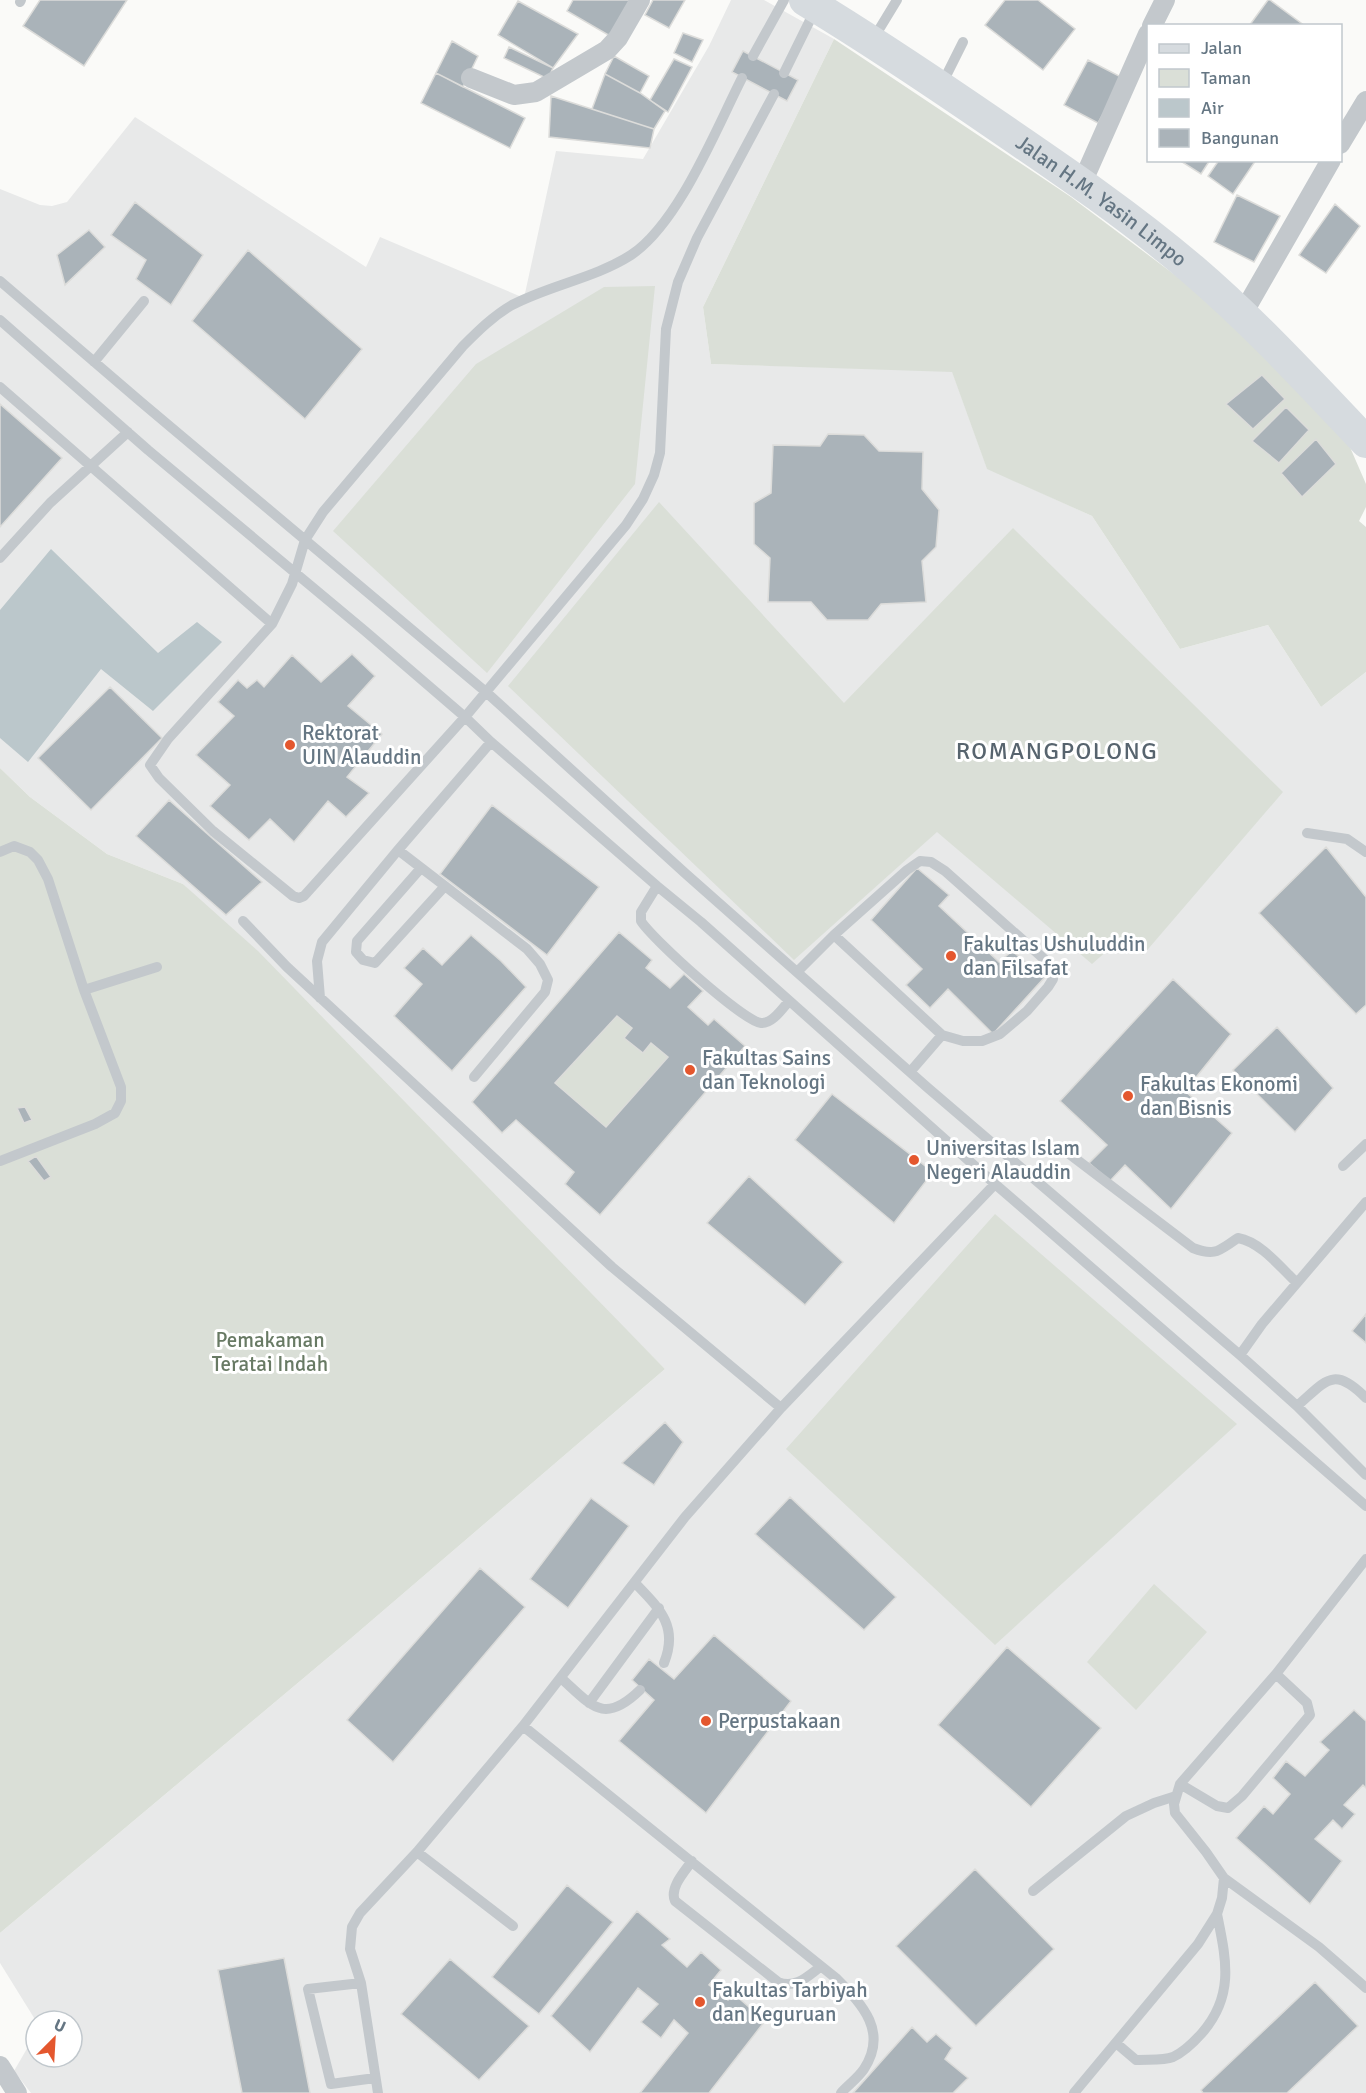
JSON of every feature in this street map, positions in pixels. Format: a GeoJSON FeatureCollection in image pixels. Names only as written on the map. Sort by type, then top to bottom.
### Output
{"type":"FeatureCollection","features":[{"type":"Feature","properties":{"kind":"main road","name":"Jalan H.M. Yasin Limpo"},"geometry":{"type":"LineString","coordinates":[[811,3],[941,87],[1082,183],[1194,270],[1242,315],[1366,442]]}},
{"type":"Feature","properties":{"kind":"street"},"geometry":{"type":"LineString","coordinates":[[471,78],[514,95],[536,92],[607,50],[618,38],[640,0]]}},
{"type":"Feature","properties":{"kind":"street"},"geometry":{"type":"LineString","coordinates":[[1153,24],[1165,0]]}},
{"type":"Feature","properties":{"kind":"street"},"geometry":{"type":"LineString","coordinates":[[1082,183],[1147,38]]}},
{"type":"Feature","properties":{"kind":"street"},"geometry":{"type":"LineString","coordinates":[[1342,142],[1366,100]]}},
{"type":"Feature","properties":{"kind":"street"},"geometry":{"type":"LineString","coordinates":[[1242,315],[1330,162]]}},
{"type":"Feature","properties":{"kind":"street"},"geometry":{"type":"LineString","coordinates":[[0,2066],[16,2093]]}},
{"type":"Feature","properties":{"kind":"lane"},"geometry":{"type":"LineString","coordinates":[[753,56],[784,0]]}},
{"type":"Feature","properties":{"kind":"lane"},"geometry":{"type":"LineString","coordinates":[[872,42],[897,0]]}},
{"type":"Feature","properties":{"kind":"lane"},"geometry":{"type":"LineString","coordinates":[[784,73],[811,3]]}},
{"type":"Feature","properties":{"kind":"lane"},"geometry":{"type":"LineString","coordinates":[[941,87],[963,42]]}},
{"type":"Feature","properties":{"kind":"lane"},"geometry":{"type":"LineString","coordinates":[[742,78],[679,201],[645,244],[610,266],[513,304],[488,321],[463,346],[323,512],[305,540],[292,584],[272,624],[168,740],[150,765],[159,778],[213,831],[293,896],[299,898],[309,891],[465,717],[626,525],[643,499],[654,475],[660,453],[666,329],[673,298],[697,238],[774,94]]}},
{"type":"Feature","properties":{"kind":"lane"},"geometry":{"type":"LineString","coordinates":[[0,281],[486,692],[686,874],[910,1072],[1240,1355],[1364,1468]]}},
{"type":"Feature","properties":{"kind":"lane"},"geometry":{"type":"LineString","coordinates":[[94,362],[144,301]]}},
{"type":"Feature","properties":{"kind":"lane"},"geometry":{"type":"LineString","coordinates":[[0,320],[128,432],[465,717],[491,742],[701,922],[995,1184],[1366,1506]]}},
{"type":"Feature","properties":{"kind":"lane"},"geometry":{"type":"LineString","coordinates":[[0,387],[272,624]]}},
{"type":"Feature","properties":{"kind":"lane"},"geometry":{"type":"LineString","coordinates":[[0,558],[51,502],[128,432]]}},
{"type":"Feature","properties":{"kind":"lane"},"geometry":{"type":"LineString","coordinates":[[320,998],[317,961],[322,942],[491,742]]}},
{"type":"Feature","properties":{"kind":"lane"},"geometry":{"type":"LineString","coordinates":[[1307,833],[1347,839],[1366,852]]}},
{"type":"Feature","properties":{"kind":"lane"},"geometry":{"type":"LineString","coordinates":[[0,852],[14,846],[30,852],[38,860],[48,879],[84,990],[122,1087],[121,1101],[114,1113],[94,1124],[0,1161]]}},
{"type":"Feature","properties":{"kind":"lane"},"geometry":{"type":"LineString","coordinates":[[398,850],[527,949],[540,964],[549,980],[545,992],[474,1077]]}},
{"type":"Feature","properties":{"kind":"lane"},"geometry":{"type":"LineString","coordinates":[[797,972],[834,935],[920,861],[930,862],[945,871],[1052,966],[1053,979],[1027,1011],[1000,1034],[982,1041],[963,1041],[942,1035],[834,935]]}},
{"type":"Feature","properties":{"kind":"lane"},"geometry":{"type":"LineString","coordinates":[[421,868],[357,941],[356,952],[363,960],[375,963],[444,886]]}},
{"type":"Feature","properties":{"kind":"lane"},"geometry":{"type":"LineString","coordinates":[[657,886],[641,912],[641,921],[655,939],[750,1019],[760,1023],[768,1022],[789,1001]]}},
{"type":"Feature","properties":{"kind":"lane"},"geometry":{"type":"LineString","coordinates":[[243,921],[272,953],[612,1267],[781,1408]]}},
{"type":"Feature","properties":{"kind":"lane"},"geometry":{"type":"LineString","coordinates":[[84,990],[157,967]]}},
{"type":"Feature","properties":{"kind":"lane"},"geometry":{"type":"LineString","coordinates":[[910,1072],[942,1035]]}},
{"type":"Feature","properties":{"kind":"lane"},"geometry":{"type":"LineString","coordinates":[[1343,1166],[1366,1143]]}},
{"type":"Feature","properties":{"kind":"lane"},"geometry":{"type":"LineString","coordinates":[[1068,1153],[1193,1248],[1206,1253],[1220,1251],[1238,1238],[1245,1239],[1297,1283]]}},
{"type":"Feature","properties":{"kind":"lane"},"geometry":{"type":"LineString","coordinates":[[378,2093],[361,1983],[350,1949],[352,1927],[360,1913],[417,1852],[523,1726],[685,1517],[781,1408],[995,1184]]}},
{"type":"Feature","properties":{"kind":"lane"},"geometry":{"type":"LineString","coordinates":[[1240,1355],[1262,1324],[1366,1202]]}},
{"type":"Feature","properties":{"kind":"lane"},"geometry":{"type":"LineString","coordinates":[[1297,1407],[1331,1379],[1342,1378],[1352,1383],[1366,1398]]}},
{"type":"Feature","properties":{"kind":"lane"},"geometry":{"type":"LineString","coordinates":[[1366,1558],[1276,1674],[1180,1784],[1176,1796],[1175,1813],[1224,1878],[1319,1947],[1366,1988]]}},
{"type":"Feature","properties":{"kind":"lane"},"geometry":{"type":"LineString","coordinates":[[635,1583],[659,1608],[671,1636],[664,1663]]}},
{"type":"Feature","properties":{"kind":"lane"},"geometry":{"type":"LineString","coordinates":[[589,1703],[659,1608]]}},
{"type":"Feature","properties":{"kind":"lane"},"geometry":{"type":"LineString","coordinates":[[1180,1784],[1217,1806],[1228,1808],[1277,1755],[1305,1722],[1310,1715],[1310,1710],[1307,1703],[1276,1674]]}},
{"type":"Feature","properties":{"kind":"lane"},"geometry":{"type":"LineString","coordinates":[[561,1678],[589,1703],[603,1709],[626,1704],[640,1690]]}},
{"type":"Feature","properties":{"kind":"lane"},"geometry":{"type":"LineString","coordinates":[[523,1726],[837,1979],[854,1996],[866,2014],[875,2038],[864,2069],[841,2093]]}},
{"type":"Feature","properties":{"kind":"lane"},"geometry":{"type":"LineString","coordinates":[[1033,1891],[1126,1816],[1176,1796]]}},
{"type":"Feature","properties":{"kind":"lane"},"geometry":{"type":"LineString","coordinates":[[417,1852],[513,1926]]}},
{"type":"Feature","properties":{"kind":"lane"},"geometry":{"type":"LineString","coordinates":[[692,1861],[674,1889],[675,1900],[778,1982],[785,1985],[798,1983],[820,1967]]}},
{"type":"Feature","properties":{"kind":"lane"},"geometry":{"type":"LineString","coordinates":[[1074,2093],[1208,1931],[1222,1898],[1224,1878]]}},
{"type":"Feature","properties":{"kind":"lane"},"geometry":{"type":"LineString","coordinates":[[1116,2043],[1136,2060],[1173,2057],[1193,2043],[1207,2028],[1219,2009],[1226,1986],[1226,1959],[1217,1914]]}},
{"type":"Feature","properties":{"kind":"lane"},"geometry":{"type":"LineString","coordinates":[[361,1983],[308,1989],[331,2084],[375,2078]]}},
{"type":"Feature","properties":{"kind":"shaded area","name":"Universitas Islam Negeri Alauddin"},"geometry":{"type":"Polygon","coordinates":[[[731,0],[764,0],[834,39],[703,307],[711,364],[952,371],[987,468],[1092,516],[1180,649],[1268,625],[1321,707],[1366,672],[1366,2093],[31,2093],[14,2071],[24,2054],[24,2069],[84,2069],[84,2009],[29,2009],[0,1963],[0,1933],[349,1640],[665,1369],[183,884],[107,854],[30,797],[0,768],[0,189],[40,205],[52,206],[67,202],[135,117],[366,267],[380,237],[524,298],[556,151],[643,159],[709,46],[731,0]]]}},
{"type":"Feature","properties":{"kind":"green space"},"geometry":{"type":"Polygon","coordinates":[[[834,39],[1071,197],[1211,302],[1346,438],[1366,484],[1366,507],[1359,521],[1366,527],[1366,672],[1321,707],[1268,625],[1180,649],[1092,516],[987,469],[952,372],[711,364],[703,307],[834,39]]]}},
{"type":"Feature","properties":{"kind":"green space"},"geometry":{"type":"Polygon","coordinates":[[[655,286],[635,484],[487,673],[333,531],[476,364],[604,287],[655,286]]]}},
{"type":"Feature","properties":{"kind":"green space"},"geometry":{"type":"Polygon","coordinates":[[[659,502],[844,703],[1013,528],[1283,792],[1143,955],[1124,936],[1092,964],[937,832],[794,960],[508,686],[659,502]]]}},
{"type":"Feature","properties":{"kind":"green space","name":"Pemakaman Teratai Indah"},"geometry":{"type":"Polygon","coordinates":[[[0,768],[30,797],[107,854],[183,884],[258,951],[665,1369],[349,1640],[0,1933],[0,768]]]}},
{"type":"Feature","properties":{"kind":"green space"},"geometry":{"type":"Polygon","coordinates":[[[617,1016],[632,1028],[625,1038],[642,1053],[651,1043],[668,1057],[606,1127],[555,1083],[617,1016]]]}},
{"type":"Feature","properties":{"kind":"green space"},"geometry":{"type":"Polygon","coordinates":[[[995,1214],[1237,1424],[995,1645],[786,1449],[995,1214]]]}},
{"type":"Feature","properties":{"kind":"green space"},"geometry":{"type":"Polygon","coordinates":[[[1154,1584],[1207,1632],[1136,1710],[1087,1662],[1154,1584]]]}},
{"type":"Feature","properties":{"kind":"water"},"geometry":{"type":"Polygon","coordinates":[[[51,549],[158,653],[197,622],[222,642],[153,711],[101,669],[28,762],[0,738],[0,610],[51,549]]]}},
{"type":"Feature","properties":{"kind":"building"},"geometry":{"type":"Polygon","coordinates":[[[40,0],[127,0],[84,66],[23,26],[40,0]]]}},
{"type":"Feature","properties":{"kind":"building"},"geometry":{"type":"Polygon","coordinates":[[[573,0],[630,0],[610,36],[567,11],[573,0]]]}},
{"type":"Feature","properties":{"kind":"building"},"geometry":{"type":"Polygon","coordinates":[[[653,0],[685,0],[669,28],[645,15],[653,0]]]}},
{"type":"Feature","properties":{"kind":"building"},"geometry":{"type":"Polygon","coordinates":[[[1005,0],[1038,0],[1075,29],[1043,70],[985,25],[1005,0]]]}},
{"type":"Feature","properties":{"kind":"building"},"geometry":{"type":"Polygon","coordinates":[[[1270,0],[1302,24],[1250,24],[1270,0]]]}},
{"type":"Feature","properties":{"kind":"building"},"geometry":{"type":"Polygon","coordinates":[[[518,1],[578,34],[553,68],[498,35],[518,1]]]}},
{"type":"Feature","properties":{"kind":"building"},"geometry":{"type":"Polygon","coordinates":[[[683,33],[703,40],[692,62],[674,53],[683,33]]]}},
{"type":"Feature","properties":{"kind":"building"},"geometry":{"type":"Polygon","coordinates":[[[452,41],[478,56],[463,87],[436,73],[452,41]]]}},
{"type":"Feature","properties":{"kind":"building"},"geometry":{"type":"Polygon","coordinates":[[[509,47],[553,68],[548,79],[504,58],[509,47]]]}},
{"type":"Feature","properties":{"kind":"building"},"geometry":{"type":"Polygon","coordinates":[[[743,51],[798,80],[787,101],[732,72],[743,51]]]}},
{"type":"Feature","properties":{"kind":"building"},"geometry":{"type":"Polygon","coordinates":[[[614,56],[649,76],[640,93],[605,74],[614,56]]]}},
{"type":"Feature","properties":{"kind":"building"},"geometry":{"type":"Polygon","coordinates":[[[674,59],[692,67],[668,112],[650,100],[674,59]]]}},
{"type":"Feature","properties":{"kind":"building"},"geometry":{"type":"Polygon","coordinates":[[[1088,60],[1123,78],[1098,123],[1064,105],[1088,60]]]}},
{"type":"Feature","properties":{"kind":"building"},"geometry":{"type":"Polygon","coordinates":[[[436,73],[525,118],[510,148],[421,103],[436,73]]]}},
{"type":"Feature","properties":{"kind":"building"},"geometry":{"type":"Polygon","coordinates":[[[605,74],[640,93],[665,111],[654,129],[592,109],[605,74]]]}},
{"type":"Feature","properties":{"kind":"building"},"geometry":{"type":"Polygon","coordinates":[[[551,96],[654,129],[650,148],[549,137],[551,96]]]}},
{"type":"Feature","properties":{"kind":"building"},"geometry":{"type":"Polygon","coordinates":[[[1182,162],[1209,162],[1201,174],[1182,162]]]}},
{"type":"Feature","properties":{"kind":"building"},"geometry":{"type":"Polygon","coordinates":[[[1218,162],[1255,162],[1233,194],[1208,176],[1218,162]]]}},
{"type":"Feature","properties":{"kind":"building"},"geometry":{"type":"Polygon","coordinates":[[[1237,195],[1280,216],[1254,262],[1214,242],[1237,195]]]}},
{"type":"Feature","properties":{"kind":"building"},"geometry":{"type":"Polygon","coordinates":[[[135,202],[203,255],[171,305],[136,279],[146,260],[111,235],[135,202]]]}},
{"type":"Feature","properties":{"kind":"building"},"geometry":{"type":"Polygon","coordinates":[[[1335,204],[1360,226],[1326,273],[1299,255],[1335,204]]]}},
{"type":"Feature","properties":{"kind":"building"},"geometry":{"type":"Polygon","coordinates":[[[89,230],[105,247],[65,285],[57,255],[89,230]]]}},
{"type":"Feature","properties":{"kind":"building"},"geometry":{"type":"Polygon","coordinates":[[[248,250],[362,349],[305,419],[192,321],[248,250]]]}},
{"type":"Feature","properties":{"kind":"building"},"geometry":{"type":"Polygon","coordinates":[[[1262,375],[1285,399],[1253,429],[1226,404],[1262,375]]]}},
{"type":"Feature","properties":{"kind":"building"},"geometry":{"type":"Polygon","coordinates":[[[0,404],[62,458],[0,527],[0,404]]]}},
{"type":"Feature","properties":{"kind":"building"},"geometry":{"type":"Polygon","coordinates":[[[1286,407],[1309,430],[1279,463],[1252,441],[1286,407]]]}},
{"type":"Feature","properties":{"kind":"building"},"geometry":{"type":"Polygon","coordinates":[[[828,434],[864,435],[879,451],[923,452],[922,489],[939,510],[936,547],[922,561],[926,602],[881,604],[868,620],[827,620],[811,602],[768,602],[770,558],[754,544],[754,503],[771,493],[773,445],[820,446],[828,434]]]}},
{"type":"Feature","properties":{"kind":"building"},"geometry":{"type":"Polygon","coordinates":[[[1316,439],[1336,464],[1302,497],[1281,473],[1316,439]]]}},
{"type":"Feature","properties":{"kind":"building","name":"Rektorat UIN Alauddin"},"geometry":{"type":"Polygon","coordinates":[[[352,654],[375,676],[348,706],[382,734],[347,777],[369,793],[346,817],[328,801],[294,842],[270,819],[249,840],[210,806],[230,785],[196,755],[234,716],[218,702],[238,680],[247,688],[257,680],[264,687],[292,655],[321,682],[352,654]]]}},
{"type":"Feature","properties":{"kind":"building"},"geometry":{"type":"Polygon","coordinates":[[[110,687],[162,738],[91,810],[38,758],[110,687]]]}},
{"type":"Feature","properties":{"kind":"building"},"geometry":{"type":"Polygon","coordinates":[[[169,800],[262,882],[226,915],[136,836],[169,800]]]}},
{"type":"Feature","properties":{"kind":"building"},"geometry":{"type":"Polygon","coordinates":[[[492,805],[599,887],[547,955],[440,874],[492,805]]]}},
{"type":"Feature","properties":{"kind":"building"},"geometry":{"type":"Polygon","coordinates":[[[1326,847],[1366,897],[1366,1005],[1356,1014],[1259,913],[1326,847]]]}},
{"type":"Feature","properties":{"kind":"building","name":"Fakultas Ushuluddin dan Filsafat"},"geometry":{"type":"Polygon","coordinates":[[[917,868],[949,895],[939,906],[999,962],[1012,951],[1045,977],[993,1034],[948,989],[930,1008],[906,985],[922,969],[871,920],[917,868]]]}},
{"type":"Feature","properties":{"kind":"building","name":"Fakultas Sains dan Teknologi"},"geometry":{"type":"Polygon","coordinates":[[[619,932],[652,960],[646,968],[670,988],[684,974],[703,991],[688,1007],[708,1025],[714,1019],[745,1046],[600,1215],[565,1184],[574,1172],[516,1120],[502,1133],[472,1102],[619,932]],[[617,1016],[555,1083],[606,1127],[668,1057],[651,1043],[643,1053],[624,1038],[632,1028],[617,1016]]]}},
{"type":"Feature","properties":{"kind":"building"},"geometry":{"type":"Polygon","coordinates":[[[471,935],[526,987],[452,1071],[394,1016],[422,984],[404,968],[423,948],[442,965],[471,935]]]}},
{"type":"Feature","properties":{"kind":"building","name":"Fakultas Ekonomi dan Bisnis"},"geometry":{"type":"Polygon","coordinates":[[[1173,979],[1231,1034],[1185,1091],[1232,1133],[1171,1209],[1125,1165],[1110,1181],[1089,1163],[1107,1145],[1060,1101],[1173,979]]]}},
{"type":"Feature","properties":{"kind":"building"},"geometry":{"type":"Polygon","coordinates":[[[1277,1027],[1333,1088],[1295,1132],[1233,1070],[1277,1027]]]}},
{"type":"Feature","properties":{"kind":"building"},"geometry":{"type":"Polygon","coordinates":[[[832,1094],[933,1172],[894,1223],[795,1140],[832,1094]]]}},
{"type":"Feature","properties":{"kind":"building"},"geometry":{"type":"Polygon","coordinates":[[[25,1107],[32,1120],[24,1123],[17,1108],[25,1107]]]}},
{"type":"Feature","properties":{"kind":"building"},"geometry":{"type":"Polygon","coordinates":[[[36,1156],[51,1177],[44,1181],[28,1161],[36,1156]]]}},
{"type":"Feature","properties":{"kind":"building"},"geometry":{"type":"Polygon","coordinates":[[[749,1176],[843,1262],[805,1305],[707,1223],[749,1176]]]}},
{"type":"Feature","properties":{"kind":"building"},"geometry":{"type":"Polygon","coordinates":[[[1366,1314],[1366,1343],[1352,1331],[1366,1314]]]}},
{"type":"Feature","properties":{"kind":"building"},"geometry":{"type":"Polygon","coordinates":[[[665,1422],[683,1442],[654,1485],[622,1463],[665,1422]]]}},
{"type":"Feature","properties":{"kind":"building"},"geometry":{"type":"Polygon","coordinates":[[[790,1497],[896,1597],[864,1630],[755,1534],[790,1497]]]}},
{"type":"Feature","properties":{"kind":"building"},"geometry":{"type":"Polygon","coordinates":[[[591,1498],[629,1526],[568,1608],[530,1579],[591,1498]]]}},
{"type":"Feature","properties":{"kind":"building"},"geometry":{"type":"Polygon","coordinates":[[[480,1568],[525,1607],[393,1762],[347,1720],[480,1568]]]}},
{"type":"Feature","properties":{"kind":"building","name":"Perpustakaan"},"geometry":{"type":"Polygon","coordinates":[[[714,1635],[791,1701],[706,1813],[619,1741],[654,1700],[632,1680],[649,1659],[674,1679],[714,1635]]]}},
{"type":"Feature","properties":{"kind":"building"},"geometry":{"type":"Polygon","coordinates":[[[1007,1647],[1101,1728],[1031,1807],[938,1725],[1007,1647]]]}},
{"type":"Feature","properties":{"kind":"building"},"geometry":{"type":"Polygon","coordinates":[[[1354,1710],[1366,1721],[1366,1788],[1363,1785],[1344,1805],[1355,1814],[1342,1829],[1333,1820],[1315,1839],[1342,1861],[1310,1904],[1236,1838],[1264,1806],[1273,1814],[1290,1794],[1273,1778],[1286,1761],[1305,1776],[1329,1750],[1320,1742],[1354,1710]]]}},
{"type":"Feature","properties":{"kind":"building"},"geometry":{"type":"Polygon","coordinates":[[[975,1869],[1054,1949],[976,2026],[896,1946],[975,1869]]]}},
{"type":"Feature","properties":{"kind":"building"},"geometry":{"type":"Polygon","coordinates":[[[567,1885],[613,1922],[539,2014],[492,1977],[567,1885]]]}},
{"type":"Feature","properties":{"kind":"building","name":"Fakultas Tarbiyah dan Keguruan"},"geometry":{"type":"Polygon","coordinates":[[[637,1911],[670,1939],[662,1945],[687,1967],[701,1952],[721,1970],[709,1985],[728,2000],[734,1994],[765,2021],[709,2093],[640,2093],[688,2033],[674,2020],[661,2038],[641,2022],[658,2004],[638,1988],[590,2052],[551,2016],[637,1911]]]}},
{"type":"Feature","properties":{"kind":"building"},"geometry":{"type":"Polygon","coordinates":[[[284,1958],[310,2093],[242,2093],[218,1970],[284,1958]]]}},
{"type":"Feature","properties":{"kind":"building"},"geometry":{"type":"Polygon","coordinates":[[[450,1959],[529,2026],[479,2080],[401,2014],[450,1959]]]}},
{"type":"Feature","properties":{"kind":"building"},"geometry":{"type":"Polygon","coordinates":[[[1315,1982],[1358,2026],[1287,2093],[1203,2093],[1201,2090],[1315,1982]]]}},
{"type":"Feature","properties":{"kind":"building"},"geometry":{"type":"Polygon","coordinates":[[[912,2027],[927,2042],[936,2034],[952,2048],[945,2059],[968,2078],[953,2093],[853,2093],[912,2027]]]}},
{"type":"Feature","properties":{"kind":"place","name":"Rektorat UIN Alauddin"},"geometry":{"type":"Point","coordinates":[290,745]}},
{"type":"Feature","properties":{"kind":"place","name":"Fakultas Ushuluddin dan Filsafat"},"geometry":{"type":"Point","coordinates":[951,956]}},
{"type":"Feature","properties":{"kind":"place","name":"Fakultas Sains dan Teknologi"},"geometry":{"type":"Point","coordinates":[690,1070]}},
{"type":"Feature","properties":{"kind":"place","name":"Fakultas Ekonomi dan Bisnis"},"geometry":{"type":"Point","coordinates":[1128,1096]}},
{"type":"Feature","properties":{"kind":"place","name":"Universitas Islam Negeri Alauddin"},"geometry":{"type":"Point","coordinates":[914,1160]}},
{"type":"Feature","properties":{"kind":"place","name":"Perpustakaan"},"geometry":{"type":"Point","coordinates":[706,1721]}},
{"type":"Feature","properties":{"kind":"place","name":"Fakultas Tarbiyah dan Keguruan"},"geometry":{"type":"Point","coordinates":[700,2002]}},
{"type":"Feature","properties":{"kind":"district","name":"ROMANGPOLONG"},"geometry":{"type":"Point","coordinates":[1057,751]}}]}
